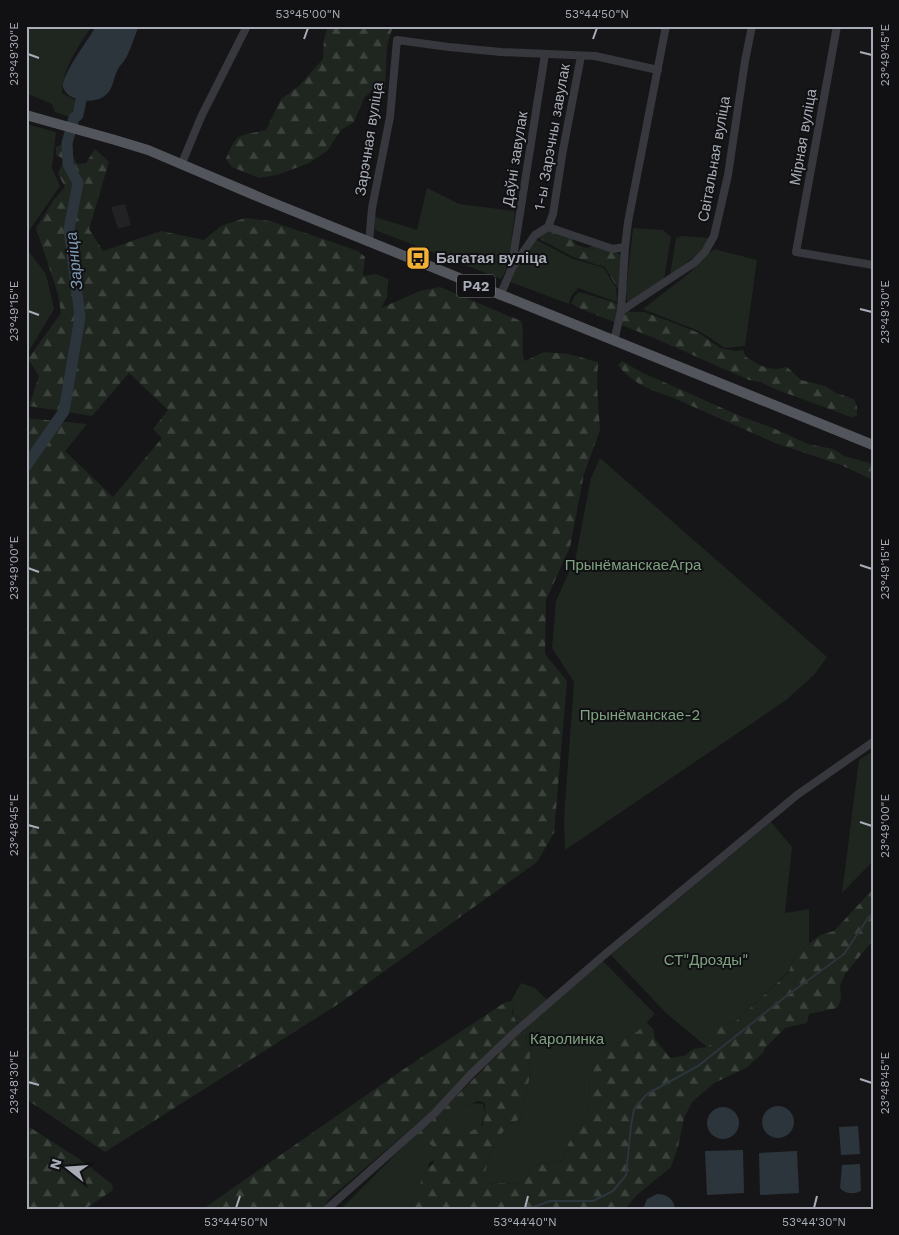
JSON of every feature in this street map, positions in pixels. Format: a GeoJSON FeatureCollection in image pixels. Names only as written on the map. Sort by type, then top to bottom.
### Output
{"type":"FeatureCollection","features":[{"type":"Feature","properties":{"kind":"main road","name":"Р42"},"geometry":{"type":"LineString","coordinates":[[26,115],[140,148],[184,157],[266,200],[873,445]]}},
{"type":"Feature","properties":{"kind":"street"},"geometry":{"type":"LineString","coordinates":[[184,157],[201,117],[247,26]]}},
{"type":"Feature","properties":{"kind":"street"},"geometry":{"type":"LineString","coordinates":[[614,341],[621,311],[624,247],[628,222],[666,26]]}},
{"type":"Feature","properties":{"kind":"street","name":"Світальная вуліца"},"geometry":{"type":"LineString","coordinates":[[621,311],[694,263],[714,236],[728,174],[752,26]]}},
{"type":"Feature","properties":{"kind":"street","name":"Мірная вуліца"},"geometry":{"type":"LineString","coordinates":[[837,26],[796,252],[873,265]]}},
{"type":"Feature","properties":{"kind":"street","name":"Зарэчная вуліца"},"geometry":{"type":"LineString","coordinates":[[368,242],[372,208],[390,117],[397,40],[464,49],[545,54]]}},
{"type":"Feature","properties":{"kind":"street"},"geometry":{"type":"LineString","coordinates":[[545,54],[596,56],[658,70]]}},
{"type":"Feature","properties":{"kind":"street","name":"Даўні завулак"},"geometry":{"type":"LineString","coordinates":[[512,268],[545,54]]}},
{"type":"Feature","properties":{"kind":"street","name":"1-ы Зарэчны завулак"},"geometry":{"type":"LineString","coordinates":[[500,296],[512,268],[535,235],[548,227],[553,214],[581,56]]}},
{"type":"Feature","properties":{"kind":"street"},"geometry":{"type":"LineString","coordinates":[[548,227],[612,249],[624,247]]}},
{"type":"Feature","properties":{"kind":"street"},"geometry":{"type":"LineString","coordinates":[[327,1209],[434,1114],[513,1034],[603,956],[797,795],[873,742]]}},
{"type":"Feature","properties":{"kind":"shaded area"},"geometry":{"type":"Polygon","coordinates":[[[96,26],[139,26],[128,54],[118,69],[109,92],[97,100],[87,101],[70,96],[63,87],[66,74],[96,26]]]}},
{"type":"Feature","properties":{"kind":"shaded area"},"geometry":{"type":"Polygon","coordinates":[[[125,204],[131,225],[118,229],[111,207],[125,204]]]}},
{"type":"Feature","properties":{"kind":"shaded area"},"geometry":{"type":"Polygon","coordinates":[[[778,1106],[784,1107],[789,1111],[793,1116],[793,1128],[789,1133],[784,1137],[778,1138],[772,1137],[767,1133],[763,1128],[762,1122],[763,1116],[767,1111],[772,1107],[778,1106]]]}},
{"type":"Feature","properties":{"kind":"shaded area"},"geometry":{"type":"Polygon","coordinates":[[[723,1107],[729,1108],[734,1112],[738,1117],[738,1129],[734,1134],[729,1138],[723,1139],[717,1138],[712,1134],[708,1129],[707,1123],[708,1117],[712,1112],[717,1108],[723,1107]]]}},
{"type":"Feature","properties":{"kind":"shaded area"},"geometry":{"type":"Polygon","coordinates":[[[858,1126],[860,1154],[841,1155],[839,1127],[858,1126]]]}},
{"type":"Feature","properties":{"kind":"shaded area"},"geometry":{"type":"Polygon","coordinates":[[[743,1150],[744,1193],[707,1195],[705,1151],[743,1150]]]}},
{"type":"Feature","properties":{"kind":"shaded area"},"geometry":{"type":"Polygon","coordinates":[[[797,1151],[799,1193],[760,1195],[759,1153],[797,1151]]]}},
{"type":"Feature","properties":{"kind":"shaded area"},"geometry":{"type":"Polygon","coordinates":[[[860,1164],[861,1191],[847,1193],[840,1188],[842,1165],[860,1164]]]}},
{"type":"Feature","properties":{"kind":"shaded area"},"geometry":{"type":"Polygon","coordinates":[[[657,1194],[669,1198],[673,1202],[675,1209],[643,1209],[647,1199],[657,1194]]]}},
{"type":"Feature","properties":{"kind":"green space"},"geometry":{"type":"Polygon","coordinates":[[[26,26],[92,26],[72,58],[65,75],[62,93],[77,101],[70,117],[55,112],[52,104],[26,93],[26,26]]]}},
{"type":"Feature","properties":{"kind":"green space"},"geometry":{"type":"Polygon","coordinates":[[[328,26],[393,26],[387,46],[385,88],[377,86],[364,98],[354,122],[341,130],[327,151],[309,163],[277,175],[259,178],[232,167],[226,159],[233,143],[240,136],[266,130],[281,99],[299,86],[323,59],[324,39],[328,26]]]}},
{"type":"Feature","properties":{"kind":"green space"},"geometry":{"type":"Polygon","coordinates":[[[26,124],[56,132],[52,168],[60,186],[26,235],[26,124]]]}},
{"type":"Feature","properties":{"kind":"green space"},"geometry":{"type":"Polygon","coordinates":[[[63,144],[69,148],[77,164],[86,163],[95,149],[109,162],[89,229],[103,251],[161,231],[204,240],[221,226],[245,218],[270,221],[358,251],[365,257],[363,276],[376,274],[388,279],[387,297],[381,308],[420,291],[440,287],[521,321],[525,361],[544,352],[568,354],[598,362],[597,386],[600,430],[584,474],[570,547],[546,600],[545,654],[567,681],[554,833],[537,862],[340,1003],[105,1152],[26,1099],[26,418],[87,424],[65,451],[113,497],[162,438],[153,429],[168,410],[129,373],[92,416],[29,406],[39,376],[28,359],[61,313],[58,294],[36,228],[53,201],[65,187],[58,174],[64,159],[56,155],[56,147],[63,144]]]}},
{"type":"Feature","properties":{"kind":"green space"},"geometry":{"type":"Polygon","coordinates":[[[427,188],[459,204],[515,211],[508,267],[501,279],[375,230],[375,217],[417,230],[427,188]]]}},
{"type":"Feature","properties":{"kind":"green space"},"geometry":{"type":"Polygon","coordinates":[[[633,228],[663,230],[671,237],[664,279],[631,302],[627,301],[626,292],[633,228]]]}},
{"type":"Feature","properties":{"kind":"green space"},"geometry":{"type":"Polygon","coordinates":[[[549,230],[571,238],[577,245],[587,248],[593,246],[622,255],[619,291],[605,267],[573,257],[538,238],[549,230]]]}},
{"type":"Feature","properties":{"kind":"green space"},"geometry":{"type":"Polygon","coordinates":[[[682,236],[710,238],[701,251],[670,276],[676,238],[682,236]]]}},
{"type":"Feature","properties":{"kind":"green space"},"geometry":{"type":"Polygon","coordinates":[[[535,239],[571,258],[604,268],[616,288],[617,302],[578,288],[571,296],[569,304],[510,282],[515,270],[535,239]]]}},
{"type":"Feature","properties":{"kind":"green space"},"geometry":{"type":"Polygon","coordinates":[[[26,248],[46,274],[54,309],[26,356],[26,248]]]}},
{"type":"Feature","properties":{"kind":"green space"},"geometry":{"type":"Polygon","coordinates":[[[714,249],[757,260],[745,346],[725,348],[701,332],[643,309],[688,274],[714,249]]]}},
{"type":"Feature","properties":{"kind":"green space"},"geometry":{"type":"Polygon","coordinates":[[[579,292],[613,302],[631,312],[644,312],[669,321],[699,333],[720,348],[736,351],[743,350],[746,357],[765,367],[775,369],[787,367],[801,380],[825,386],[836,393],[854,399],[857,407],[857,416],[851,417],[760,382],[749,380],[654,338],[579,308],[571,303],[579,292]]]}},
{"type":"Feature","properties":{"kind":"green space"},"geometry":{"type":"Polygon","coordinates":[[[622,361],[641,372],[808,444],[833,449],[844,456],[873,464],[873,480],[841,465],[775,443],[654,391],[635,381],[623,371],[618,365],[622,361]]]}},
{"type":"Feature","properties":{"kind":"green space","name":"Прынёманскае-2"},"geometry":{"type":"Polygon","coordinates":[[[600,458],[827,657],[814,675],[785,701],[565,850],[564,818],[574,682],[552,648],[556,601],[576,556],[591,478],[600,458]]]}},
{"type":"Feature","properties":{"kind":"green space"},"geometry":{"type":"Polygon","coordinates":[[[873,751],[873,861],[842,893],[859,760],[873,751]]]}},
{"type":"Feature","properties":{"kind":"green space","name":"СТ\"Дрозды\""},"geometry":{"type":"Polygon","coordinates":[[[771,822],[792,847],[785,913],[809,909],[809,944],[794,956],[789,971],[734,1023],[725,1025],[716,1041],[707,1047],[667,1014],[611,955],[771,822]]]}},
{"type":"Feature","properties":{"kind":"green space"},"geometry":{"type":"Polygon","coordinates":[[[873,889],[873,940],[845,974],[840,986],[841,1000],[837,1008],[809,1014],[807,1023],[785,1028],[765,1048],[763,1053],[746,1068],[714,1083],[692,1102],[684,1118],[678,1147],[671,1167],[637,1195],[625,1209],[414,1209],[424,1170],[433,1164],[435,1153],[434,1147],[427,1142],[416,1145],[407,1141],[430,1123],[520,1032],[525,1031],[526,1044],[530,1052],[529,1080],[520,1118],[508,1124],[489,1154],[484,1179],[490,1184],[525,1182],[530,1168],[539,1164],[563,1160],[568,1144],[587,1116],[590,1097],[589,1077],[602,1051],[638,1031],[646,1022],[653,1029],[655,1039],[670,1058],[684,1056],[693,1049],[707,1047],[716,1041],[717,1029],[734,1023],[789,972],[794,956],[820,935],[834,931],[873,889]],[[480,1101],[473,1102],[461,1109],[452,1127],[452,1141],[483,1125],[485,1103],[480,1101]]]}},
{"type":"Feature","properties":{"kind":"green space","name":"Каролинка"},"geometry":{"type":"Polygon","coordinates":[[[603,961],[655,1014],[638,1031],[602,1051],[589,1077],[590,1097],[587,1116],[568,1144],[563,1160],[539,1164],[530,1168],[525,1182],[489,1184],[484,1179],[489,1154],[508,1124],[520,1118],[529,1080],[530,1052],[526,1044],[525,1032],[515,1019],[513,1012],[514,1004],[511,1001],[521,983],[535,988],[552,1005],[603,961]]]}},
{"type":"Feature","properties":{"kind":"green space"},"geometry":{"type":"Polygon","coordinates":[[[511,1001],[514,1004],[512,1013],[518,1025],[435,1108],[329,1199],[322,1209],[203,1209],[401,1071],[504,1003],[511,1001]]]}},
{"type":"Feature","properties":{"kind":"green space"},"geometry":{"type":"Polygon","coordinates":[[[471,1103],[483,1104],[485,1114],[481,1126],[429,1163],[416,1209],[341,1209],[415,1135],[471,1103]]]}},
{"type":"Feature","properties":{"kind":"green space"},"geometry":{"type":"Polygon","coordinates":[[[26,1125],[78,1158],[112,1184],[113,1190],[85,1209],[26,1209],[26,1125]]]}},
{"type":"Feature","properties":{"kind":"waterway","name":"Зарніца"},"geometry":{"type":"LineString","coordinates":[[26,466],[64,411],[80,317],[69,229],[78,183],[68,164],[67,143],[74,118],[78,115],[81,100],[87,88]]}},
{"type":"Feature","properties":{"kind":"waterway"},"geometry":{"type":"LineString","coordinates":[[528,1209],[550,1201],[593,1201],[613,1191],[626,1175],[634,1109],[647,1094],[698,1066],[785,997],[844,954],[873,913]]}},
{"type":"Feature","properties":{"kind":"place","name":"Багатая вуліца"},"geometry":{"type":"Point","coordinates":[418,258]}},
{"type":"Feature","properties":{"kind":"park label","name":"ПрынёманскаеАгра"},"geometry":{"type":"Point","coordinates":[633,565]}}]}
